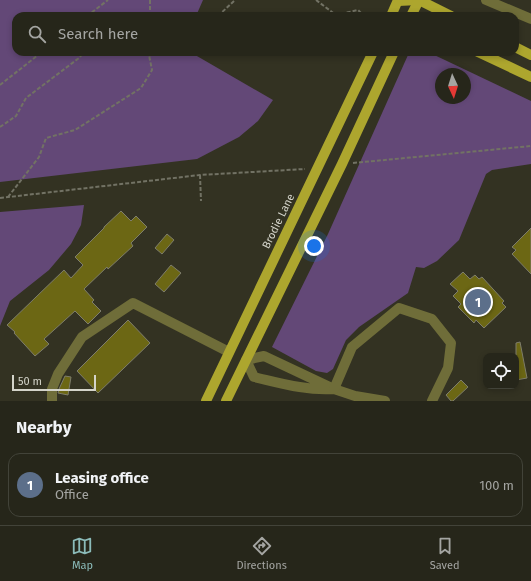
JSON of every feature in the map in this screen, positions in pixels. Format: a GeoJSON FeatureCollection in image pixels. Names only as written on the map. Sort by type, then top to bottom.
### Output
{"type":"FeatureCollection","features":[{"type":"Feature","properties":{"kind":"main road"},"geometry":{"type":"LineString","coordinates":[[397,0],[419,0],[443,12]]}},
{"type":"Feature","properties":{"kind":"main road"},"geometry":{"type":"LineString","coordinates":[[392,12],[397,0]]}},
{"type":"Feature","properties":{"kind":"main road"},"geometry":{"type":"LineString","coordinates":[[397,0],[404,12]]}},
{"type":"Feature","properties":{"kind":"main road"},"geometry":{"type":"LineString","coordinates":[[413,12],[419,0]]}},
{"type":"Feature","properties":{"kind":"main road"},"geometry":{"type":"LineString","coordinates":[[519,49],[531,55]]}},
{"type":"Feature","properties":{"kind":"main road","name":"Brodie Lane"},"geometry":{"type":"LineString","coordinates":[[206,401],[371,56]]}},
{"type":"Feature","properties":{"kind":"main road"},"geometry":{"type":"LineString","coordinates":[[226,401],[392,56]]}},
{"type":"Feature","properties":{"kind":"main road"},"geometry":{"type":"LineString","coordinates":[[486,56],[531,77]]}},
{"type":"Feature","properties":{"kind":"main road"},"geometry":{"type":"LineString","coordinates":[[229,352],[246,360]]}},
{"type":"Feature","properties":{"kind":"lane"},"geometry":{"type":"LineString","coordinates":[[486,0],[498,2],[516,12]]}},
{"type":"Feature","properties":{"kind":"lane"},"geometry":{"type":"LineString","coordinates":[[519,13],[531,20]]}},
{"type":"Feature","properties":{"kind":"lane"},"geometry":{"type":"LineString","coordinates":[[52,401],[52,389],[58,374],[82,337],[133,303],[229,352]]}},
{"type":"Feature","properties":{"kind":"lane"},"geometry":{"type":"LineString","coordinates":[[334,389],[352,347],[399,308],[432,319],[451,343],[448,368],[432,401]]}},
{"type":"Feature","properties":{"kind":"lane"},"geometry":{"type":"LineString","coordinates":[[334,389],[324,390],[306,388],[254,378],[246,360],[264,356],[334,389],[355,396],[385,401]]}},
{"type":"Feature","properties":{"kind":"path"},"geometry":{"type":"LineString","coordinates":[[92,12],[108,0]]}},
{"type":"Feature","properties":{"kind":"path"},"geometry":{"type":"LineString","coordinates":[[150,0],[150,12]]}},
{"type":"Feature","properties":{"kind":"path"},"geometry":{"type":"LineString","coordinates":[[222,12],[235,0]]}},
{"type":"Feature","properties":{"kind":"path"},"geometry":{"type":"LineString","coordinates":[[316,0],[332,12]]}},
{"type":"Feature","properties":{"kind":"path"},"geometry":{"type":"LineString","coordinates":[[349,12],[358,10],[360,12]]}},
{"type":"Feature","properties":{"kind":"path"},"geometry":{"type":"LineString","coordinates":[[0,85],[37,56]]}},
{"type":"Feature","properties":{"kind":"path"},"geometry":{"type":"LineString","coordinates":[[0,127],[16,116],[26,98],[81,56]]}},
{"type":"Feature","properties":{"kind":"path"},"geometry":{"type":"LineString","coordinates":[[8,197],[39,157],[46,138],[75,130],[141,88],[152,70],[149,56]]}},
{"type":"Feature","properties":{"kind":"path"},"geometry":{"type":"LineString","coordinates":[[351,163],[531,146]]}},
{"type":"Feature","properties":{"kind":"path"},"geometry":{"type":"LineString","coordinates":[[0,198],[200,175],[306,169]]}},
{"type":"Feature","properties":{"kind":"path"},"geometry":{"type":"LineString","coordinates":[[200,175],[201,201]]}},
{"type":"Feature","properties":{"kind":"shaded area"},"geometry":{"type":"Polygon","coordinates":[[[0,0],[203,0],[198,12],[12,12],[12,56],[197,56],[273,100],[258,121],[239,137],[197,159],[0,182],[0,0]]]}},
{"type":"Feature","properties":{"kind":"shaded area"},"geometry":{"type":"Polygon","coordinates":[[[408,56],[436,56],[462,68],[435,68],[435,104],[471,104],[471,72],[531,101],[531,164],[492,170],[486,174],[459,240],[437,261],[424,268],[416,267],[408,293],[359,327],[346,340],[333,369],[327,373],[316,371],[272,347],[328,234],[408,56]]]}},
{"type":"Feature","properties":{"kind":"shaded area"},"geometry":{"type":"Polygon","coordinates":[[[84,205],[81,225],[71,244],[49,270],[10,301],[0,326],[0,212],[84,205]]]}},
{"type":"Feature","properties":{"kind":"building"},"geometry":{"type":"Polygon","coordinates":[[[121,211],[131,221],[136,216],[147,227],[131,243],[133,246],[108,269],[107,267],[84,289],[94,300],[92,302],[101,311],[88,324],[75,311],[44,339],[49,344],[35,356],[14,333],[15,332],[7,325],[64,270],[71,278],[83,265],[75,257],[121,211]]]}},
{"type":"Feature","properties":{"kind":"building"},"geometry":{"type":"Polygon","coordinates":[[[531,228],[531,274],[512,254],[516,250],[512,247],[531,228]]]}},
{"type":"Feature","properties":{"kind":"building"},"geometry":{"type":"Polygon","coordinates":[[[167,234],[174,240],[162,254],[155,248],[167,234]]]}},
{"type":"Feature","properties":{"kind":"building"},"geometry":{"type":"Polygon","coordinates":[[[171,265],[181,273],[164,292],[155,284],[171,265]]]}},
{"type":"Feature","properties":{"kind":"building"},"geometry":{"type":"Polygon","coordinates":[[[463,272],[470,279],[475,275],[479,279],[482,277],[504,301],[502,303],[506,307],[484,328],[476,320],[474,323],[458,307],[461,304],[453,296],[458,291],[450,284],[463,272]]]}},
{"type":"Feature","properties":{"kind":"building"},"geometry":{"type":"Polygon","coordinates":[[[128,320],[150,343],[98,393],[77,371],[128,320]]]}},
{"type":"Feature","properties":{"kind":"building"},"geometry":{"type":"Polygon","coordinates":[[[520,342],[527,378],[519,379],[519,353],[516,353],[516,343],[520,342]]]}},
{"type":"Feature","properties":{"kind":"building"},"geometry":{"type":"Polygon","coordinates":[[[65,376],[71,377],[68,395],[58,393],[65,376]]]}},
{"type":"Feature","properties":{"kind":"building"},"geometry":{"type":"Polygon","coordinates":[[[461,380],[468,387],[453,401],[451,401],[446,395],[461,380]]]}},
{"type":"Feature","properties":{"kind":"place","name":"Leasing office"},"geometry":{"type":"Point","coordinates":[478,302]}}]}
